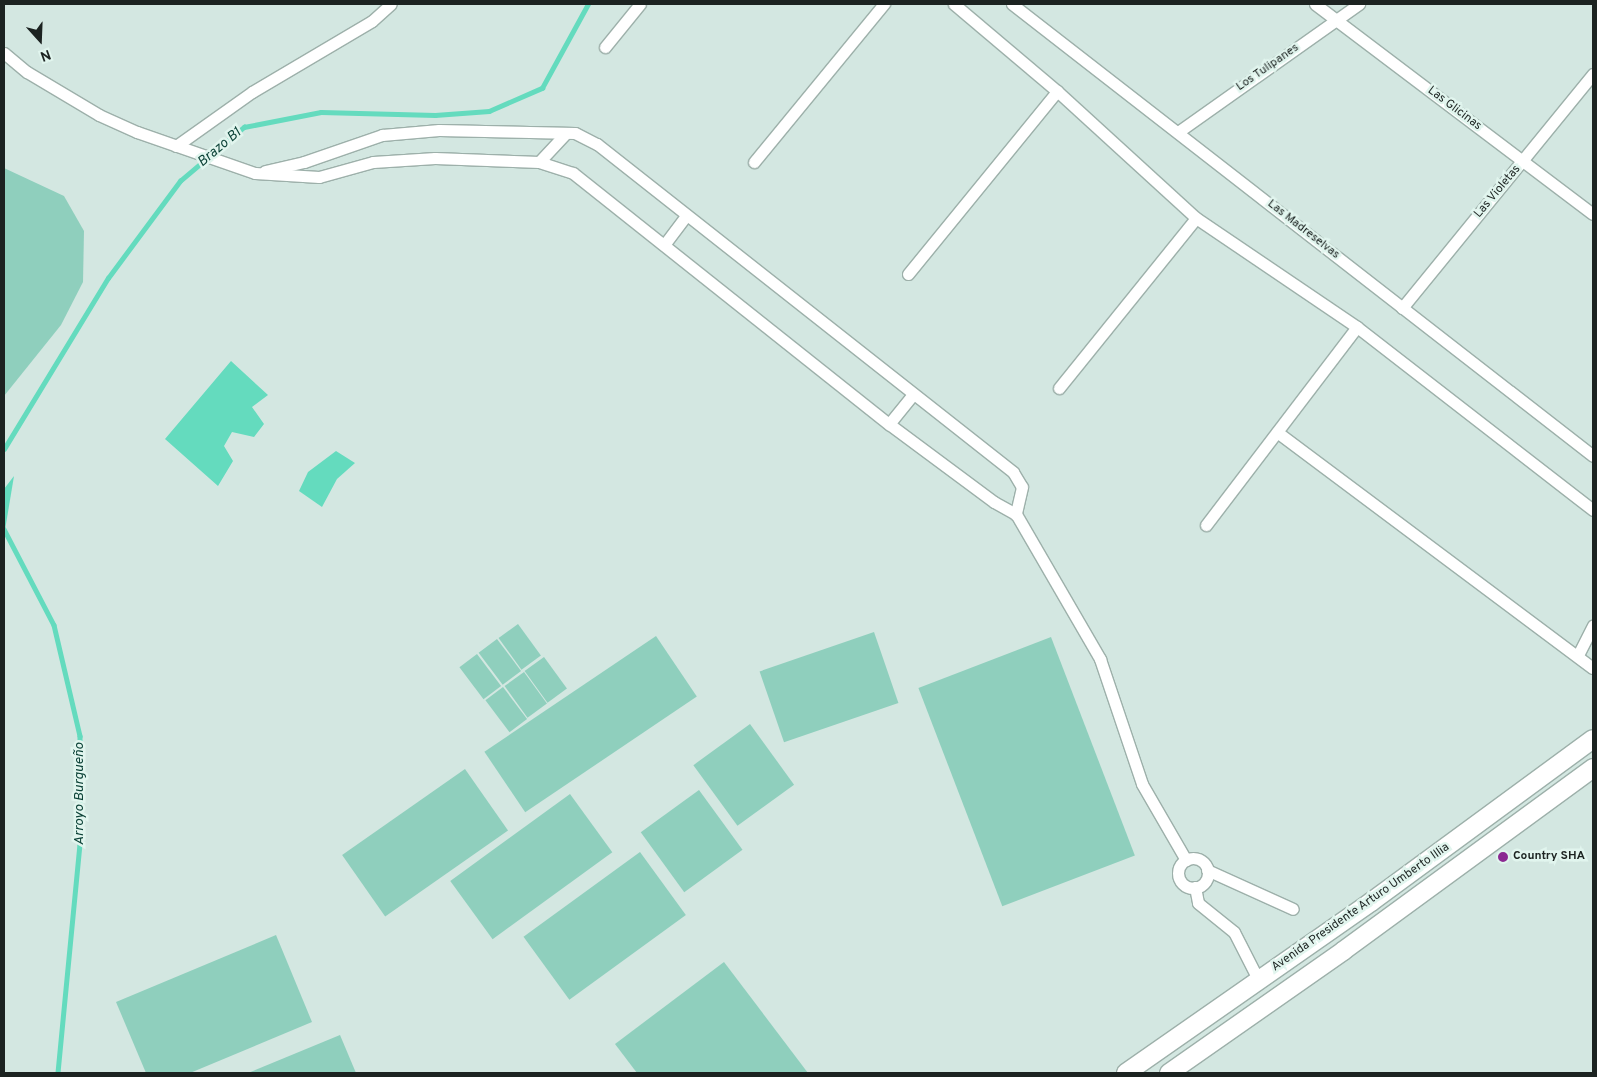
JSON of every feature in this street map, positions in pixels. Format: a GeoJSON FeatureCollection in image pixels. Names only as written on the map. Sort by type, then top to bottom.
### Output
{"type":"FeatureCollection","features":[{"type":"Feature","properties":{"kind":"main road","name":"Avenida Presidente Arturo Umberto Illia"},"geometry":{"type":"LineString","coordinates":[[1126,1073],[1259,981],[1593,739]]}},
{"type":"Feature","properties":{"kind":"main road","name":"Avenida Presidente Arturo Umberto Illia"},"geometry":{"type":"LineString","coordinates":[[1170,1073],[1343,951],[1593,768]]}},
{"type":"Feature","properties":{"kind":"street"},"geometry":{"type":"LineString","coordinates":[[176,146],[252,92],[372,21],[391,4]]}},
{"type":"Feature","properties":{"kind":"street"},"geometry":{"type":"LineString","coordinates":[[605,47],[640,4]]}},
{"type":"Feature","properties":{"kind":"street"},"geometry":{"type":"LineString","coordinates":[[754,162],[884,4]]}},
{"type":"Feature","properties":{"kind":"street"},"geometry":{"type":"LineString","coordinates":[[954,4],[1057,91],[1196,218],[1357,327],[1593,510]]}},
{"type":"Feature","properties":{"kind":"street","name":"Las Madreselvas"},"geometry":{"type":"LineString","coordinates":[[1012,4],[1593,456]]}},
{"type":"Feature","properties":{"kind":"street","name":"Las Glicinas"},"geometry":{"type":"LineString","coordinates":[[1315,4],[1593,214]]}},
{"type":"Feature","properties":{"kind":"street","name":"Los Tulipanes"},"geometry":{"type":"LineString","coordinates":[[1178,132],[1358,4]]}},
{"type":"Feature","properties":{"kind":"street"},"geometry":{"type":"LineString","coordinates":[[4,54],[34,77],[99,115],[176,146],[255,173],[320,178],[373,162],[435,158],[539,162],[573,173],[889,424],[994,502],[1016,514],[1100,659],[1142,784],[1186,860]]}},
{"type":"Feature","properties":{"kind":"street","name":"Las Violetas"},"geometry":{"type":"LineString","coordinates":[[1402,308],[1524,161],[1593,74]]}},
{"type":"Feature","properties":{"kind":"street"},"geometry":{"type":"LineString","coordinates":[[908,274],[1057,91]]}},
{"type":"Feature","properties":{"kind":"street"},"geometry":{"type":"LineString","coordinates":[[255,173],[304,162],[382,135],[438,130],[575,133],[597,144],[1013,472],[1022,487],[1016,514]]}},
{"type":"Feature","properties":{"kind":"street"},"geometry":{"type":"LineString","coordinates":[[539,162],[565,134]]}},
{"type":"Feature","properties":{"kind":"street"},"geometry":{"type":"LineString","coordinates":[[664,245],[686,216]]}},
{"type":"Feature","properties":{"kind":"street"},"geometry":{"type":"LineString","coordinates":[[1059,388],[1196,218]]}},
{"type":"Feature","properties":{"kind":"street"},"geometry":{"type":"LineString","coordinates":[[1206,525],[1357,327]]}},
{"type":"Feature","properties":{"kind":"street"},"geometry":{"type":"LineString","coordinates":[[889,424],[913,394]]}},
{"type":"Feature","properties":{"kind":"street"},"geometry":{"type":"LineString","coordinates":[[1277,432],[1593,668]]}},
{"type":"Feature","properties":{"kind":"street"},"geometry":{"type":"LineString","coordinates":[[1578,655],[1593,626]]}},
{"type":"Feature","properties":{"kind":"street"},"geometry":{"type":"LineString","coordinates":[[1207,870],[1204,883],[1195,887],[1187,886],[1179,876],[1179,867],[1186,860],[1198,859],[1207,870],[1293,909]]}},
{"type":"Feature","properties":{"kind":"street"},"geometry":{"type":"LineString","coordinates":[[1195,887],[1198,903],[1234,932],[1259,981]]}},
{"type":"Feature","properties":{"kind":"shaded area"},"geometry":{"type":"Polygon","coordinates":[[[4,168],[64,196],[84,231],[83,282],[61,325],[4,396],[4,168]]]}},
{"type":"Feature","properties":{"kind":"shaded area"},"geometry":{"type":"Polygon","coordinates":[[[231,361],[268,395],[252,407],[264,424],[254,437],[232,432],[224,446],[233,461],[218,486],[165,439],[231,361]]]}},
{"type":"Feature","properties":{"kind":"shaded area"},"geometry":{"type":"Polygon","coordinates":[[[336,451],[355,463],[337,479],[322,507],[299,491],[308,472],[336,451]]]}},
{"type":"Feature","properties":{"kind":"shaded area"},"geometry":{"type":"Polygon","coordinates":[[[14,476],[5,530],[4,533],[4,489],[14,476]]]}},
{"type":"Feature","properties":{"kind":"shaded area"},"geometry":{"type":"Polygon","coordinates":[[[518,624],[541,656],[522,670],[499,638],[518,624]]]}},
{"type":"Feature","properties":{"kind":"shaded area"},"geometry":{"type":"Polygon","coordinates":[[[874,632],[898,703],[784,742],[760,671],[874,632]]]}},
{"type":"Feature","properties":{"kind":"shaded area"},"geometry":{"type":"Polygon","coordinates":[[[656,636],[697,697],[525,812],[484,752],[656,636]]]}},
{"type":"Feature","properties":{"kind":"shaded area"},"geometry":{"type":"Polygon","coordinates":[[[1051,637],[1135,855],[1002,906],[918,688],[1051,637]]]}},
{"type":"Feature","properties":{"kind":"shaded area"},"geometry":{"type":"Polygon","coordinates":[[[497,639],[521,671],[503,685],[479,653],[497,639]]]}},
{"type":"Feature","properties":{"kind":"shaded area"},"geometry":{"type":"Polygon","coordinates":[[[477,654],[501,686],[484,699],[459,667],[477,654]]]}},
{"type":"Feature","properties":{"kind":"shaded area"},"geometry":{"type":"Polygon","coordinates":[[[544,657],[567,689],[548,703],[525,671],[544,657]]]}},
{"type":"Feature","properties":{"kind":"shaded area"},"geometry":{"type":"Polygon","coordinates":[[[524,672],[547,704],[528,718],[505,686],[524,672]]]}},
{"type":"Feature","properties":{"kind":"shaded area"},"geometry":{"type":"Polygon","coordinates":[[[503,687],[527,719],[510,732],[485,700],[503,687]]]}},
{"type":"Feature","properties":{"kind":"shaded area"},"geometry":{"type":"Polygon","coordinates":[[[750,724],[794,785],[737,826],[693,765],[750,724]]]}},
{"type":"Feature","properties":{"kind":"shaded area"},"geometry":{"type":"Polygon","coordinates":[[[465,769],[508,830],[385,916],[342,855],[465,769]]]}},
{"type":"Feature","properties":{"kind":"shaded area"},"geometry":{"type":"Polygon","coordinates":[[[699,790],[742,850],[684,892],[641,832],[699,790]]]}},
{"type":"Feature","properties":{"kind":"shaded area"},"geometry":{"type":"Polygon","coordinates":[[[570,794],[612,852],[493,939],[450,881],[570,794]]]}},
{"type":"Feature","properties":{"kind":"shaded area"},"geometry":{"type":"Polygon","coordinates":[[[640,852],[686,915],[569,1000],[524,937],[640,852]]]}},
{"type":"Feature","properties":{"kind":"shaded area"},"geometry":{"type":"Polygon","coordinates":[[[276,935],[312,1022],[190,1073],[146,1073],[116,1002],[276,935]]]}},
{"type":"Feature","properties":{"kind":"shaded area"},"geometry":{"type":"Polygon","coordinates":[[[724,962],[808,1073],[637,1073],[615,1044],[724,962]]]}},
{"type":"Feature","properties":{"kind":"shaded area"},"geometry":{"type":"Polygon","coordinates":[[[340,1035],[356,1073],[248,1073],[340,1035]]]}},
{"type":"Feature","properties":{"kind":"waterway","name":"Brazo B1"},"geometry":{"type":"LineString","coordinates":[[4,449],[108,278],[180,181],[244,127],[321,112],[435,115],[489,111],[542,88],[588,4]]}},
{"type":"Feature","properties":{"kind":"waterway","name":"Arroyo Burgueño"},"geometry":{"type":"LineString","coordinates":[[4,529],[54,625],[80,736],[80,844],[58,1073]]}},
{"type":"Feature","properties":{"kind":"place","name":"Country SHA"},"geometry":{"type":"Point","coordinates":[1503,857]}}]}
